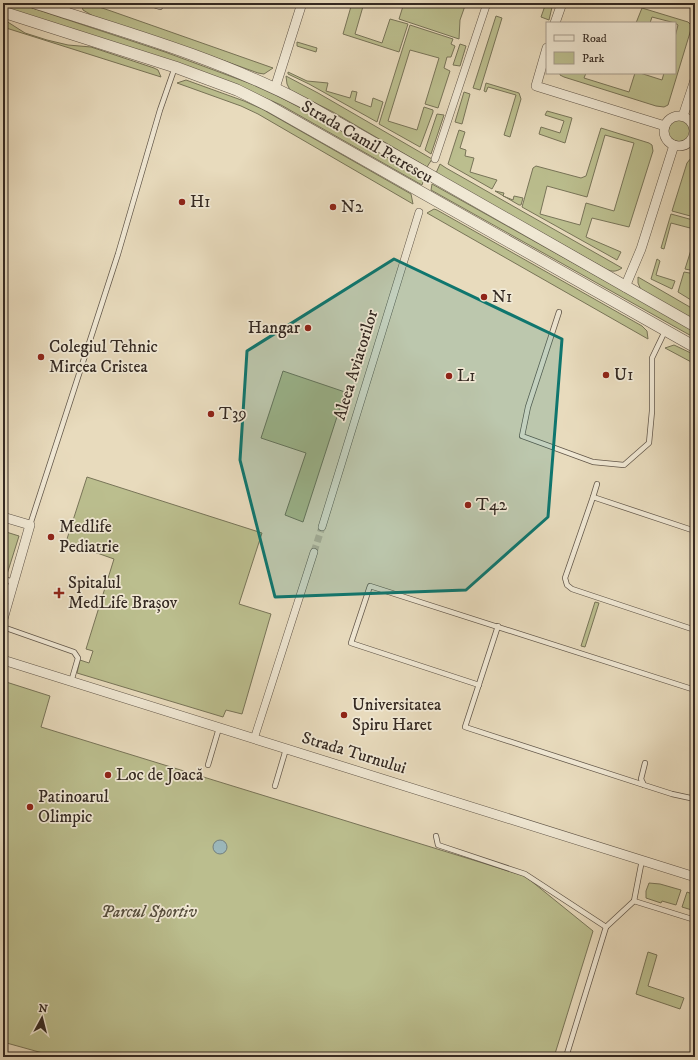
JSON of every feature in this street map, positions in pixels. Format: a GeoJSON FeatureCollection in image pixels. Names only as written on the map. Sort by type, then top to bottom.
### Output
{"type":"FeatureCollection","features":[{"type":"Feature","properties":{"kind":"street","name":"Strada Camil Petrescu"},"geometry":{"type":"LineString","coordinates":[[35,3],[68,8],[243,74],[275,88],[695,326]]}},
{"type":"Feature","properties":{"kind":"street"},"geometry":{"type":"LineString","coordinates":[[275,88],[302,3]]}},
{"type":"Feature","properties":{"kind":"street"},"geometry":{"type":"LineString","coordinates":[[435,159],[487,3]]}},
{"type":"Feature","properties":{"kind":"street"},"geometry":{"type":"LineString","coordinates":[[555,22],[562,3]]}},
{"type":"Feature","properties":{"kind":"street","name":"Strada Camil Petrescu"},"geometry":{"type":"LineString","coordinates":[[3,12],[175,67],[237,90],[269,106],[695,347]]}},
{"type":"Feature","properties":{"kind":"street"},"geometry":{"type":"LineString","coordinates":[[546,51],[536,86],[665,126]]}},
{"type":"Feature","properties":{"kind":"street"},"geometry":{"type":"LineString","coordinates":[[683,116],[695,80]]}},
{"type":"Feature","properties":{"kind":"street"},"geometry":{"type":"LineString","coordinates":[[683,116],[691,122],[694,136],[688,143],[679,146],[674,145],[670,143],[665,136],[665,126],[670,119],[683,116]]}},
{"type":"Feature","properties":{"kind":"street"},"geometry":{"type":"LineString","coordinates":[[625,286],[641,249],[674,145]]}},
{"type":"Feature","properties":{"kind":"street","name":"Aleea Aviatorilor"},"geometry":{"type":"LineString","coordinates":[[322,528],[418,212]]}},
{"type":"Feature","properties":{"kind":"street"},"geometry":{"type":"LineString","coordinates":[[3,517],[30,525],[3,619]]}},
{"type":"Feature","properties":{"kind":"street"},"geometry":{"type":"LineString","coordinates":[[254,739],[314,552]]}},
{"type":"Feature","properties":{"kind":"street","name":"Strada Turnului"},"geometry":{"type":"LineString","coordinates":[[3,660],[642,860],[695,875]]}},
{"type":"Feature","properties":{"kind":"lane"},"geometry":{"type":"LineString","coordinates":[[148,3],[160,7],[161,3]]}},
{"type":"Feature","properties":{"kind":"lane"},"geometry":{"type":"LineString","coordinates":[[30,525],[118,254],[158,117],[175,67]]}},
{"type":"Feature","properties":{"kind":"lane"},"geometry":{"type":"LineString","coordinates":[[558,312],[528,407],[522,436],[593,462],[624,465],[650,443],[652,411],[652,358],[665,331]]}},
{"type":"Feature","properties":{"kind":"lane"},"geometry":{"type":"LineString","coordinates":[[597,484],[565,578],[567,585],[572,589],[695,630]]}},
{"type":"Feature","properties":{"kind":"lane"},"geometry":{"type":"LineString","coordinates":[[593,497],[695,531]]}},
{"type":"Feature","properties":{"kind":"lane"},"geometry":{"type":"LineString","coordinates":[[3,579],[14,582]]}},
{"type":"Feature","properties":{"kind":"lane"},"geometry":{"type":"LineString","coordinates":[[479,685],[350,643],[370,586],[695,690]]}},
{"type":"Feature","properties":{"kind":"lane"},"geometry":{"type":"LineString","coordinates":[[498,626],[465,727],[672,794],[695,799]]}},
{"type":"Feature","properties":{"kind":"lane"},"geometry":{"type":"LineString","coordinates":[[3,627],[74,652],[78,658],[71,682]]}},
{"type":"Feature","properties":{"kind":"lane"},"geometry":{"type":"LineString","coordinates":[[208,765],[219,728]]}},
{"type":"Feature","properties":{"kind":"lane"},"geometry":{"type":"LineString","coordinates":[[275,786],[286,749]]}},
{"type":"Feature","properties":{"kind":"lane"},"geometry":{"type":"LineString","coordinates":[[644,785],[641,779],[645,763]]}},
{"type":"Feature","properties":{"kind":"lane"},"geometry":{"type":"LineString","coordinates":[[436,836],[438,845],[525,874],[606,928]]}},
{"type":"Feature","properties":{"kind":"lane"},"geometry":{"type":"LineString","coordinates":[[566,1057],[606,928],[634,901],[642,860]]}},
{"type":"Feature","properties":{"kind":"lane"},"geometry":{"type":"LineString","coordinates":[[634,901],[695,920]]}},
{"type":"Feature","properties":{"kind":"highlighted area"},"geometry":{"type":"Polygon","coordinates":[[[394,259],[562,339],[548,517],[466,590],[275,597],[240,460],[247,351],[394,259]]]}},
{"type":"Feature","properties":{"kind":"green space"},"geometry":{"type":"Polygon","coordinates":[[[3,3],[17,3],[165,52],[265,89],[325,121],[424,179],[422,185],[281,105],[234,84],[3,7],[3,3]]]}},
{"type":"Feature","properties":{"kind":"green space"},"geometry":{"type":"Polygon","coordinates":[[[81,3],[87,3],[111,11],[273,68],[264,74],[258,73],[93,16],[83,10],[81,3]]]}},
{"type":"Feature","properties":{"kind":"green space"},"geometry":{"type":"Polygon","coordinates":[[[352,3],[364,3],[355,34],[382,43],[390,19],[408,24],[399,52],[343,34],[352,3]]]}},
{"type":"Feature","properties":{"kind":"green space"},"geometry":{"type":"Polygon","coordinates":[[[404,3],[466,3],[460,20],[459,39],[399,19],[404,3]]]}},
{"type":"Feature","properties":{"kind":"green space"},"geometry":{"type":"Polygon","coordinates":[[[546,3],[553,3],[549,20],[541,17],[546,3]]]}},
{"type":"Feature","properties":{"kind":"green space"},"geometry":{"type":"Polygon","coordinates":[[[642,8],[688,22],[692,26],[668,105],[664,107],[656,106],[560,75],[586,74],[584,78],[629,92],[635,74],[643,74],[662,80],[664,74],[676,74],[676,33],[678,25],[676,22],[652,17],[650,22],[636,22],[642,8]]]}},
{"type":"Feature","properties":{"kind":"green space"},"geometry":{"type":"Polygon","coordinates":[[[496,16],[502,18],[480,90],[473,88],[496,16]]]}},
{"type":"Feature","properties":{"kind":"green space"},"geometry":{"type":"Polygon","coordinates":[[[3,19],[25,33],[68,45],[91,47],[154,68],[158,70],[161,77],[3,27],[3,19]]]}},
{"type":"Feature","properties":{"kind":"green space"},"geometry":{"type":"Polygon","coordinates":[[[410,25],[453,39],[451,44],[455,46],[451,57],[447,57],[444,68],[450,71],[438,108],[425,104],[439,58],[410,50],[388,121],[417,130],[424,107],[433,110],[420,147],[379,124],[410,25]]]}},
{"type":"Feature","properties":{"kind":"green space"},"geometry":{"type":"Polygon","coordinates":[[[297,42],[317,48],[316,52],[297,46],[297,42]]]}},
{"type":"Feature","properties":{"kind":"green space"},"geometry":{"type":"Polygon","coordinates":[[[460,44],[466,46],[460,66],[453,65],[460,44]]]}},
{"type":"Feature","properties":{"kind":"green space"},"geometry":{"type":"Polygon","coordinates":[[[288,72],[307,81],[328,83],[326,91],[350,98],[352,91],[357,92],[355,101],[371,107],[373,98],[383,102],[377,122],[288,74],[288,72]]]}},
{"type":"Feature","properties":{"kind":"green space"},"geometry":{"type":"Polygon","coordinates":[[[286,76],[432,159],[427,167],[333,112],[290,90],[287,84],[286,76]]]}},
{"type":"Feature","properties":{"kind":"green space"},"geometry":{"type":"Polygon","coordinates":[[[186,80],[262,109],[411,194],[413,204],[258,114],[241,106],[177,83],[186,80]]]}},
{"type":"Feature","properties":{"kind":"green space"},"geometry":{"type":"Polygon","coordinates":[[[486,83],[519,93],[521,99],[510,137],[504,135],[516,95],[488,87],[486,92],[484,91],[486,83]]]}},
{"type":"Feature","properties":{"kind":"green space"},"geometry":{"type":"Polygon","coordinates":[[[464,92],[470,94],[462,124],[455,122],[464,92]]]}},
{"type":"Feature","properties":{"kind":"green space"},"geometry":{"type":"Polygon","coordinates":[[[547,111],[572,118],[565,143],[539,134],[541,127],[560,133],[564,121],[545,115],[547,111]]]}},
{"type":"Feature","properties":{"kind":"green space"},"geometry":{"type":"Polygon","coordinates":[[[437,114],[444,115],[431,154],[425,150],[437,114]]]}},
{"type":"Feature","properties":{"kind":"green space"},"geometry":{"type":"Polygon","coordinates":[[[679,118],[688,122],[692,131],[688,140],[679,144],[670,140],[666,131],[670,122],[679,118]]]}},
{"type":"Feature","properties":{"kind":"green space"},"geometry":{"type":"Polygon","coordinates":[[[601,128],[652,145],[653,151],[629,227],[592,218],[586,237],[621,252],[617,260],[522,207],[533,168],[536,166],[581,178],[586,176],[601,128]],[[605,135],[587,197],[547,186],[540,214],[580,225],[586,203],[614,211],[634,143],[605,135]]]}},
{"type":"Feature","properties":{"kind":"green space"},"geometry":{"type":"Polygon","coordinates":[[[459,130],[465,132],[460,148],[466,150],[465,156],[474,158],[470,172],[497,180],[492,189],[448,164],[459,130]]]}},
{"type":"Feature","properties":{"kind":"green space"},"geometry":{"type":"Polygon","coordinates":[[[691,158],[695,158],[694,217],[672,211],[687,163],[691,158]]]}},
{"type":"Feature","properties":{"kind":"green space"},"geometry":{"type":"Polygon","coordinates":[[[440,164],[622,268],[614,271],[606,269],[436,173],[440,164]]]}},
{"type":"Feature","properties":{"kind":"green space"},"geometry":{"type":"Polygon","coordinates":[[[432,184],[695,331],[695,338],[431,190],[432,184]]]}},
{"type":"Feature","properties":{"kind":"green space"},"geometry":{"type":"Polygon","coordinates":[[[495,191],[504,193],[503,196],[495,191]]]}},
{"type":"Feature","properties":{"kind":"green space"},"geometry":{"type":"Polygon","coordinates":[[[514,196],[523,198],[521,205],[519,205],[505,197],[513,200],[514,196]]]}},
{"type":"Feature","properties":{"kind":"green space"},"geometry":{"type":"Polygon","coordinates":[[[434,209],[642,326],[647,331],[648,339],[427,213],[434,209]]]}},
{"type":"Feature","properties":{"kind":"green space"},"geometry":{"type":"Polygon","coordinates":[[[671,214],[693,220],[690,228],[671,223],[664,249],[661,248],[671,214]]]}},
{"type":"Feature","properties":{"kind":"green space"},"geometry":{"type":"Polygon","coordinates":[[[691,250],[695,251],[695,271],[685,269],[691,250]]]}},
{"type":"Feature","properties":{"kind":"green space"},"geometry":{"type":"Polygon","coordinates":[[[657,259],[660,261],[656,275],[675,281],[672,289],[651,279],[657,259]]]}},
{"type":"Feature","properties":{"kind":"green space"},"geometry":{"type":"Polygon","coordinates":[[[684,272],[695,274],[695,289],[691,300],[678,292],[684,272]]]}},
{"type":"Feature","properties":{"kind":"green space"},"geometry":{"type":"Polygon","coordinates":[[[638,277],[695,310],[695,320],[641,290],[638,283],[638,277]]]}},
{"type":"Feature","properties":{"kind":"green space"},"geometry":{"type":"Polygon","coordinates":[[[674,345],[695,355],[695,364],[665,348],[674,345]]]}},
{"type":"Feature","properties":{"kind":"green space"},"geometry":{"type":"Polygon","coordinates":[[[283,371],[345,392],[303,522],[285,515],[306,453],[261,438],[283,371]]]}},
{"type":"Feature","properties":{"kind":"green space"},"geometry":{"type":"Polygon","coordinates":[[[87,477],[262,533],[239,604],[271,614],[242,714],[226,710],[223,717],[77,673],[80,660],[89,663],[93,651],[86,649],[114,559],[66,542],[87,477]]]}},
{"type":"Feature","properties":{"kind":"green space"},"geometry":{"type":"Polygon","coordinates":[[[3,531],[19,536],[3,587],[3,531]]]}},
{"type":"Feature","properties":{"kind":"green space"},"geometry":{"type":"Polygon","coordinates":[[[595,602],[599,603],[585,647],[581,646],[595,602]]]}},
{"type":"Feature","properties":{"kind":"green space","name":"Parcul Sportiv"},"geometry":{"type":"Polygon","coordinates":[[[3,681],[50,696],[41,727],[525,876],[593,931],[554,1057],[57,1057],[3,1042],[3,681]]]}},
{"type":"Feature","properties":{"kind":"green space"},"geometry":{"type":"Polygon","coordinates":[[[649,883],[660,884],[681,890],[676,905],[662,901],[661,903],[646,898],[646,891],[649,883]]]}},
{"type":"Feature","properties":{"kind":"green space"},"geometry":{"type":"Polygon","coordinates":[[[687,892],[695,895],[695,911],[682,907],[687,892]]]}},
{"type":"Feature","properties":{"kind":"green space"},"geometry":{"type":"Polygon","coordinates":[[[648,952],[657,955],[648,986],[684,998],[680,1009],[636,994],[648,952]]]}},
{"type":"Feature","properties":{"kind":"water"},"geometry":{"type":"Polygon","coordinates":[[[220,840],[225,842],[227,847],[225,852],[220,854],[215,852],[213,847],[215,842],[220,840]]]}},
{"type":"Feature","properties":{"kind":"tunnel"},"geometry":{"type":"LineString","coordinates":[[314,552],[322,527]]}},
{"type":"Feature","properties":{"kind":"place","name":"H1"},"geometry":{"type":"Point","coordinates":[182,202]}},
{"type":"Feature","properties":{"kind":"place","name":"N2"},"geometry":{"type":"Point","coordinates":[333,207]}},
{"type":"Feature","properties":{"kind":"place","name":"N1"},"geometry":{"type":"Point","coordinates":[484,297]}},
{"type":"Feature","properties":{"kind":"place","name":"Hangar"},"geometry":{"type":"Point","coordinates":[308,328]}},
{"type":"Feature","properties":{"kind":"place","name":"Colegiul Tehnic Mircea Cristea"},"geometry":{"type":"Point","coordinates":[41,357]}},
{"type":"Feature","properties":{"kind":"place","name":"U1"},"geometry":{"type":"Point","coordinates":[606,375]}},
{"type":"Feature","properties":{"kind":"place","name":"L1"},"geometry":{"type":"Point","coordinates":[449,376]}},
{"type":"Feature","properties":{"kind":"place","name":"T39"},"geometry":{"type":"Point","coordinates":[211,414]}},
{"type":"Feature","properties":{"kind":"place","name":"T42"},"geometry":{"type":"Point","coordinates":[468,505]}},
{"type":"Feature","properties":{"kind":"place","name":"Medlife Pediatrie"},"geometry":{"type":"Point","coordinates":[51,537]}},
{"type":"Feature","properties":{"kind":"place","name":"Spitalul MedLife Brașov"},"geometry":{"type":"Point","coordinates":[59,593]}},
{"type":"Feature","properties":{"kind":"place","name":"Universitatea Spiru Haret"},"geometry":{"type":"Point","coordinates":[344,715]}},
{"type":"Feature","properties":{"kind":"place","name":"Loc de Joacă"},"geometry":{"type":"Point","coordinates":[108,775]}},
{"type":"Feature","properties":{"kind":"place","name":"Patinoarul Olimpic"},"geometry":{"type":"Point","coordinates":[30,807]}}]}
